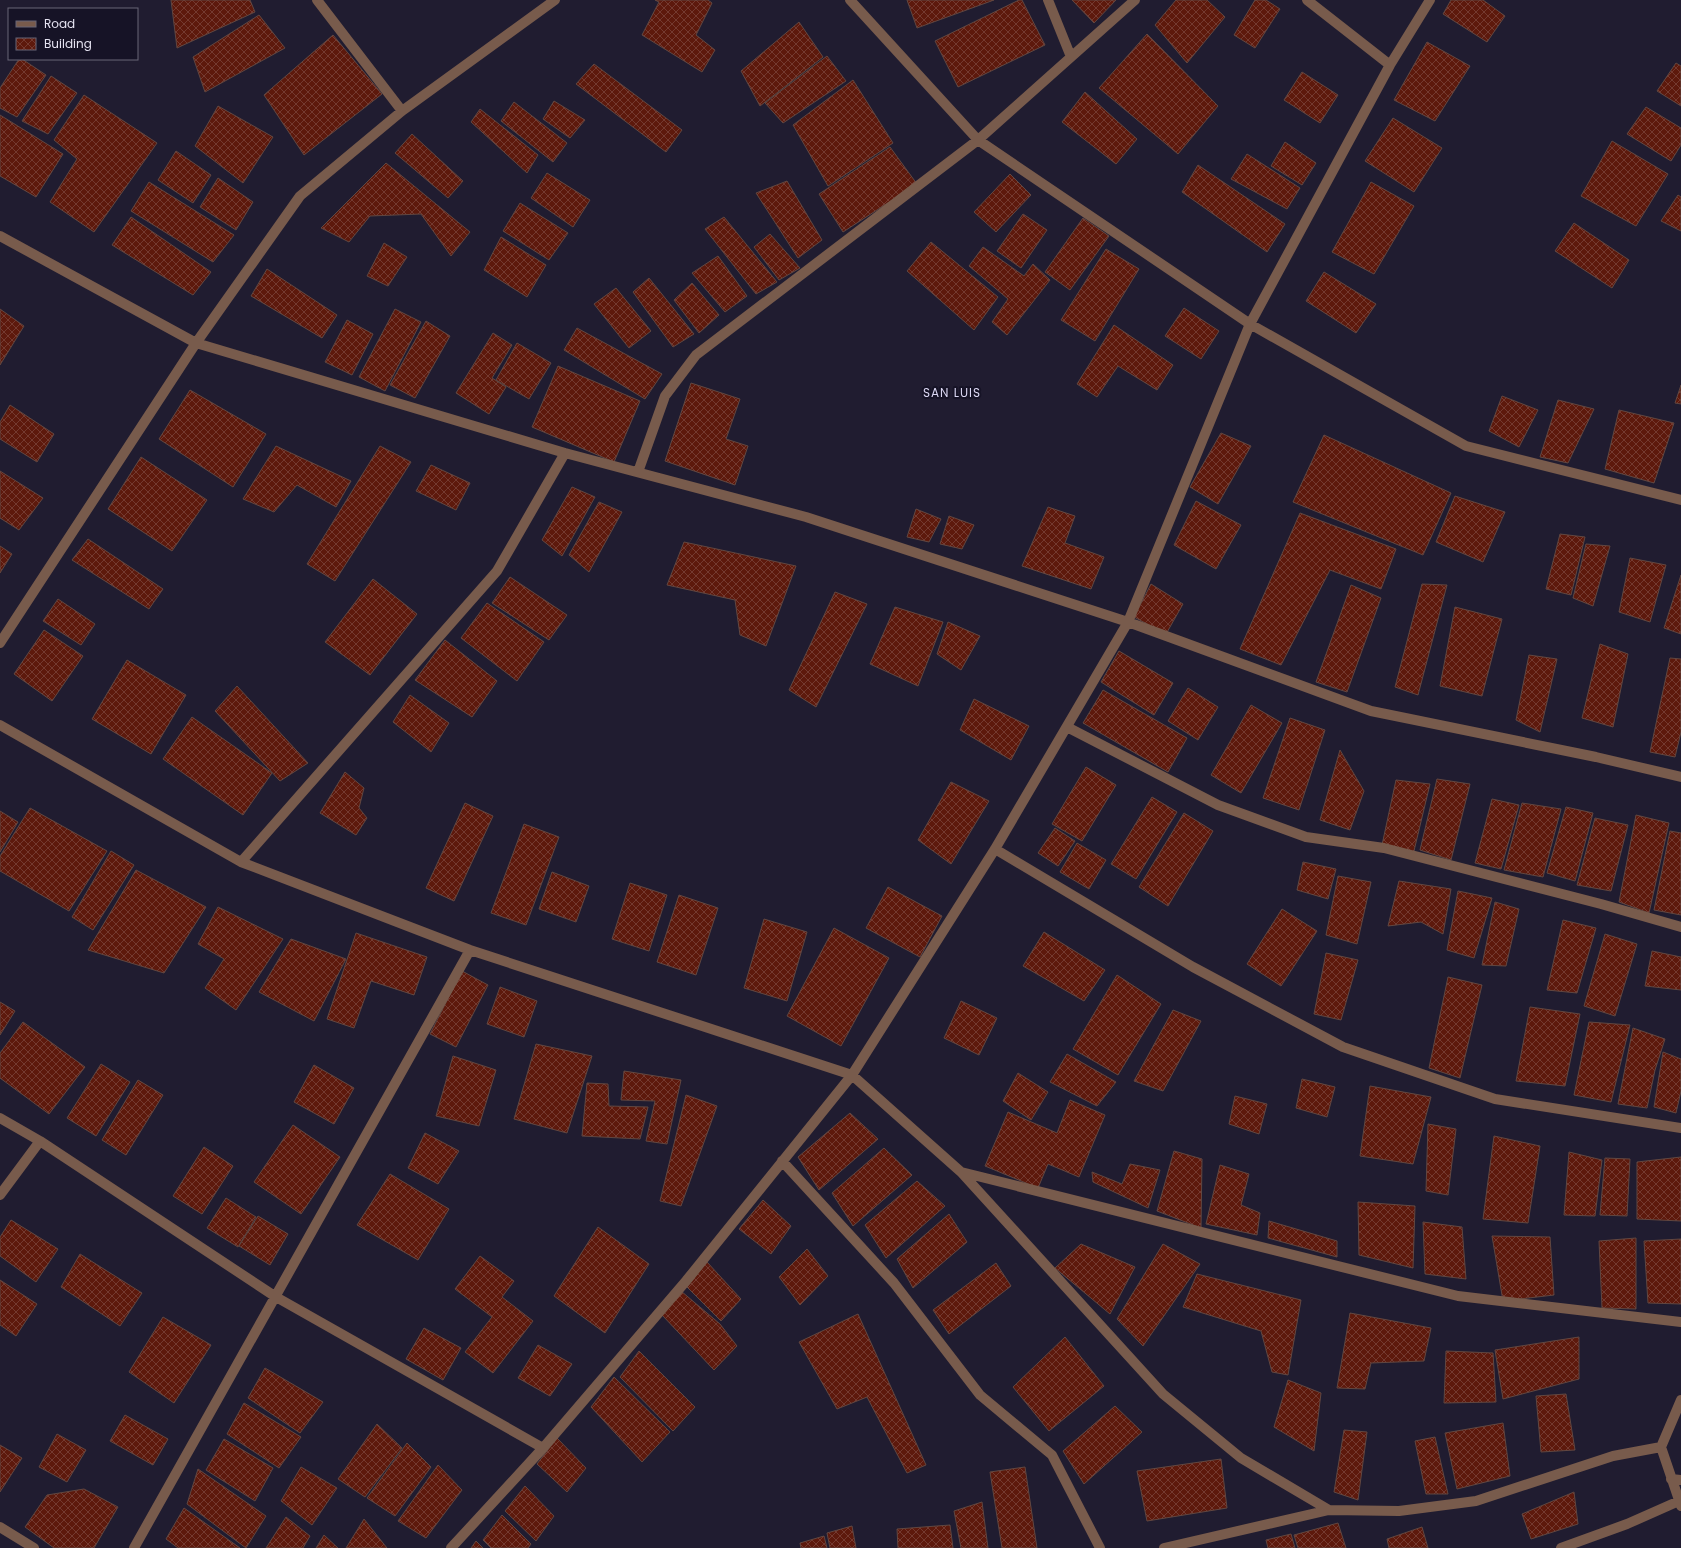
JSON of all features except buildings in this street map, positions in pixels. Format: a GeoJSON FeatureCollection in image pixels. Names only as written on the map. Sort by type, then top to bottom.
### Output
{"type":"FeatureCollection","features":[{"type":"Feature","properties":{"kind":"street"},"geometry":{"type":"LineString","coordinates":[[317,0],[402,111]]}},
{"type":"Feature","properties":{"kind":"street"},"geometry":{"type":"LineString","coordinates":[[0,643],[196,343],[300,196],[402,111],[555,0]]}},
{"type":"Feature","properties":{"kind":"street"},"geometry":{"type":"LineString","coordinates":[[850,0],[978,140],[1250,324],[1466,446],[1681,500]]}},
{"type":"Feature","properties":{"kind":"street"},"geometry":{"type":"LineString","coordinates":[[1048,0],[1071,57]]}},
{"type":"Feature","properties":{"kind":"street"},"geometry":{"type":"LineString","coordinates":[[638,472],[665,396],[696,355],[978,140],[1135,0]]}},
{"type":"Feature","properties":{"kind":"street"},"geometry":{"type":"LineString","coordinates":[[1306,0],[1390,65]]}},
{"type":"Feature","properties":{"kind":"street"},"geometry":{"type":"LineString","coordinates":[[451,1548],[543,1448],[686,1281],[852,1075],[996,850],[1128,622],[1250,324],[1390,65],[1430,0]]}},
{"type":"Feature","properties":{"kind":"street"},"geometry":{"type":"LineString","coordinates":[[0,236],[196,343],[565,453],[806,517],[1128,622],[1371,711],[1596,757],[1681,777]]}},
{"type":"Feature","properties":{"kind":"street"},"geometry":{"type":"LineString","coordinates":[[241,862],[497,571],[565,453]]}},
{"type":"Feature","properties":{"kind":"street"},"geometry":{"type":"LineString","coordinates":[[0,726],[241,862],[470,950],[852,1075],[961,1172],[1163,1394],[1241,1458],[1329,1510]]}},
{"type":"Feature","properties":{"kind":"street"},"geometry":{"type":"LineString","coordinates":[[1067,727],[1218,805],[1306,837],[1384,848],[1601,904],[1681,927]]}},
{"type":"Feature","properties":{"kind":"street"},"geometry":{"type":"LineString","coordinates":[[996,850],[1193,967],[1343,1047],[1495,1099],[1681,1128]]}},
{"type":"Feature","properties":{"kind":"street"},"geometry":{"type":"LineString","coordinates":[[134,1548],[470,950]]}},
{"type":"Feature","properties":{"kind":"street"},"geometry":{"type":"LineString","coordinates":[[0,1118],[40,1141],[276,1296],[543,1448]]}},
{"type":"Feature","properties":{"kind":"street"},"geometry":{"type":"LineString","coordinates":[[0,1195],[40,1141]]}},
{"type":"Feature","properties":{"kind":"street"},"geometry":{"type":"LineString","coordinates":[[782,1161],[894,1283],[980,1395],[1052,1455],[1100,1548]]}},
{"type":"Feature","properties":{"kind":"street"},"geometry":{"type":"LineString","coordinates":[[961,1172],[1458,1296],[1681,1322]]}},
{"type":"Feature","properties":{"kind":"street"},"geometry":{"type":"LineString","coordinates":[[1561,1548],[1680,1503],[1670,1479],[1661,1447],[1681,1400]]}},
{"type":"Feature","properties":{"kind":"street"},"geometry":{"type":"LineString","coordinates":[[1164,1548],[1329,1510],[1399,1511],[1476,1500],[1613,1456],[1661,1447]]}},
{"type":"Feature","properties":{"kind":"street"},"geometry":{"type":"LineString","coordinates":[[1670,1479],[1681,1480]]}},
{"type":"Feature","properties":{"kind":"street"},"geometry":{"type":"LineString","coordinates":[[0,1527],[34,1548]]}},
{"type":"Feature","properties":{"kind":"district","name":"SAN LUIS"},"geometry":{"type":"Point","coordinates":[952,393]}}]}
